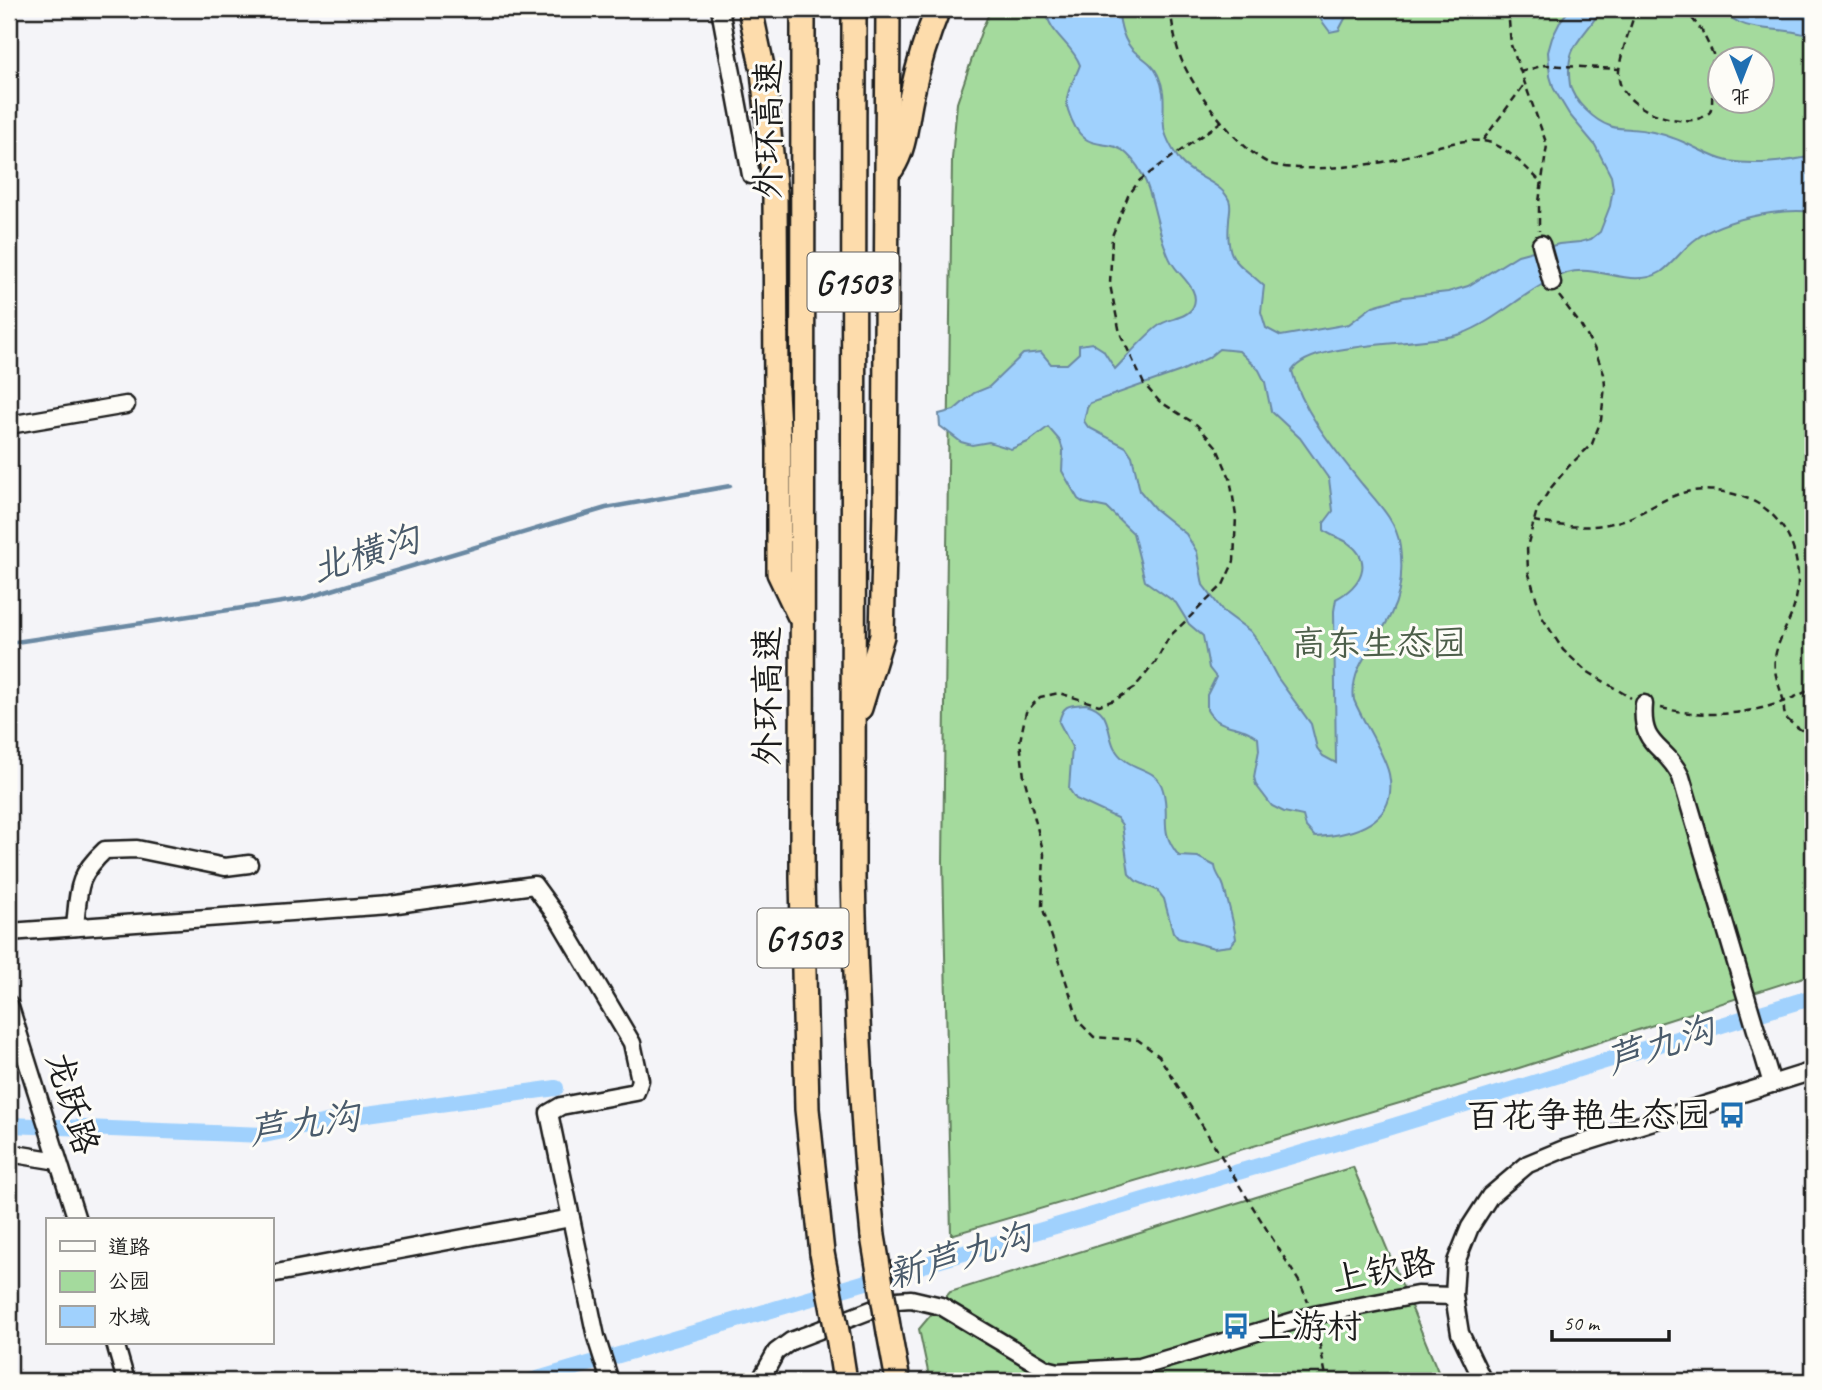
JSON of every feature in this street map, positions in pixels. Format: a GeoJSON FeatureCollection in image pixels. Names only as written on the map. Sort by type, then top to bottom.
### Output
{"type":"FeatureCollection","features":[{"type":"Feature","properties":{"kind":"highway"},"geometry":{"type":"LineString","coordinates":[[750,9],[763,71],[775,194],[779,573],[802,622]]}},
{"type":"Feature","properties":{"kind":"highway","name":"外环高速"},"geometry":{"type":"LineString","coordinates":[[803,9],[802,878],[807,1109],[822,1253],[845,1381]]}},
{"type":"Feature","properties":{"kind":"highway","name":"G1503"},"geometry":{"type":"LineString","coordinates":[[854,9],[853,732],[856,1009],[864,1147],[873,1236],[898,1381]]}},
{"type":"Feature","properties":{"kind":"highway"},"geometry":{"type":"LineString","coordinates":[[853,732],[882,636],[886,508],[888,9]]}},
{"type":"Feature","properties":{"kind":"highway"},"geometry":{"type":"LineString","coordinates":[[887,176],[899,158],[912,93],[928,33],[938,9]]}},
{"type":"Feature","properties":{"kind":"street"},"geometry":{"type":"LineString","coordinates":[[720,9],[751,175]]}},
{"type":"Feature","properties":{"kind":"street"},"geometry":{"type":"LineString","coordinates":[[1541,244],[1552,283]]}},
{"type":"Feature","properties":{"kind":"street"},"geometry":{"type":"LineString","coordinates":[[9,425],[126,405]]}},
{"type":"Feature","properties":{"kind":"street"},"geometry":{"type":"LineString","coordinates":[[1644,704],[1644,730],[1671,760],[1681,777],[1773,1084]]}},
{"type":"Feature","properties":{"kind":"street"},"geometry":{"type":"LineString","coordinates":[[75,927],[80,878],[105,850],[138,849],[225,867],[248,864]]}},
{"type":"Feature","properties":{"kind":"street"},"geometry":{"type":"LineString","coordinates":[[9,932],[390,905],[534,885],[558,918],[632,1044],[640,1080],[636,1092],[561,1106],[549,1113],[596,1337],[610,1381]]}},
{"type":"Feature","properties":{"kind":"street","name":"龙跃路"},"geometry":{"type":"LineString","coordinates":[[9,1004],[75,1218]]}},
{"type":"Feature","properties":{"kind":"street","name":"上钦路"},"geometry":{"type":"LineString","coordinates":[[761,1381],[776,1352],[791,1341],[897,1300],[911,1299],[941,1306],[1046,1369],[1058,1372],[1140,1367],[1314,1315],[1417,1295],[1454,1296],[1456,1262],[1470,1227],[1490,1196],[1528,1164],[1564,1149],[1813,1072]]}},
{"type":"Feature","properties":{"kind":"street"},"geometry":{"type":"LineString","coordinates":[[9,1153],[58,1160]]}},
{"type":"Feature","properties":{"kind":"street"},"geometry":{"type":"LineString","coordinates":[[273,1274],[571,1218]]}},
{"type":"Feature","properties":{"kind":"street"},"geometry":{"type":"LineString","coordinates":[[1454,1296],[1460,1333],[1483,1381]]}},
{"type":"Feature","properties":{"kind":"street"},"geometry":{"type":"LineString","coordinates":[[115,1344],[126,1381]]}},
{"type":"Feature","properties":{"kind":"path"},"geometry":{"type":"LineString","coordinates":[[1170,9],[1182,61],[1234,136],[1252,153],[1268,163],[1298,167],[1378,163],[1447,145],[1483,140],[1513,156],[1542,183]]}},
{"type":"Feature","properties":{"kind":"path"},"geometry":{"type":"LineString","coordinates":[[1508,9],[1511,45],[1524,85],[1544,130],[1547,145],[1539,202],[1541,244]]}},
{"type":"Feature","properties":{"kind":"path"},"geometry":{"type":"LineString","coordinates":[[1636,9],[1619,69],[1620,83],[1636,104],[1646,111],[1682,120],[1699,120],[1705,117],[1712,105],[1713,54],[1702,31],[1685,9]]}},
{"type":"Feature","properties":{"kind":"path"},"geometry":{"type":"LineString","coordinates":[[1520,72],[1545,65],[1619,69]]}},
{"type":"Feature","properties":{"kind":"path"},"geometry":{"type":"LineString","coordinates":[[1483,140],[1524,85]]}},
{"type":"Feature","properties":{"kind":"path"},"geometry":{"type":"LineString","coordinates":[[1222,121],[1140,180],[1128,196],[1112,236],[1110,285],[1120,333],[1144,384],[1159,401],[1197,425],[1216,446],[1230,478],[1237,516],[1234,561],[1223,585],[1169,638],[1134,688],[1115,700],[1099,705],[1059,694],[1040,697],[1026,712],[1020,741],[1024,778],[1044,855],[1042,906],[1079,1022],[1094,1037],[1138,1040],[1159,1056],[1300,1283],[1314,1315],[1327,1381]]}},
{"type":"Feature","properties":{"kind":"path"},"geometry":{"type":"LineString","coordinates":[[1552,283],[1594,348],[1604,374],[1605,386],[1601,420],[1592,444],[1550,489],[1537,510],[1527,547],[1528,571],[1542,617],[1563,650],[1585,670],[1617,691],[1644,704],[1678,712],[1747,712],[1784,702],[1813,688]]}},
{"type":"Feature","properties":{"kind":"path"},"geometry":{"type":"LineString","coordinates":[[1534,521],[1570,526],[1610,524],[1689,490],[1721,491],[1742,496],[1769,511],[1788,537],[1800,576],[1793,611],[1775,657],[1776,682],[1788,720],[1813,738]]}},
{"type":"Feature","properties":{"kind":"green space","name":"高东生态园"},"geometry":{"type":"Polygon","coordinates":[[[991,9],[1813,9],[1813,974],[1519,1068],[951,1235],[943,861],[952,159],[957,103],[991,9]]]}},
{"type":"Feature","properties":{"kind":"green space"},"geometry":{"type":"Polygon","coordinates":[[[1353,1167],[1442,1381],[930,1381],[919,1329],[950,1292],[1353,1167]]]}},
{"type":"Feature","properties":{"kind":"water"},"geometry":{"type":"Polygon","coordinates":[[[1046,9],[1118,9],[1125,38],[1135,52],[1151,65],[1161,82],[1165,131],[1173,149],[1185,166],[1219,188],[1229,200],[1228,235],[1231,253],[1240,266],[1264,286],[1261,312],[1266,328],[1281,336],[1349,324],[1373,306],[1404,297],[1448,292],[1468,286],[1518,255],[1591,239],[1600,232],[1610,206],[1613,188],[1611,176],[1595,145],[1569,114],[1554,89],[1550,76],[1548,52],[1552,38],[1570,9],[1601,9],[1577,43],[1569,71],[1570,85],[1575,97],[1598,120],[1615,128],[1663,135],[1728,161],[1770,163],[1813,156],[1813,212],[1752,216],[1721,226],[1696,239],[1666,268],[1650,277],[1626,278],[1590,271],[1567,273],[1539,286],[1488,321],[1461,334],[1321,354],[1303,361],[1292,371],[1312,417],[1386,513],[1400,546],[1401,572],[1397,598],[1385,625],[1360,665],[1354,688],[1354,700],[1386,765],[1390,791],[1387,804],[1380,815],[1358,829],[1315,837],[1306,827],[1303,816],[1272,806],[1256,785],[1254,777],[1259,750],[1258,738],[1218,721],[1207,710],[1207,695],[1216,677],[1209,668],[1203,636],[1189,624],[1176,603],[1145,581],[1133,533],[1107,508],[1078,499],[1062,471],[1063,450],[1060,441],[1048,427],[1028,442],[1011,449],[989,442],[972,445],[961,442],[940,426],[939,414],[954,410],[974,393],[989,387],[1023,354],[1041,352],[1051,364],[1067,364],[1079,353],[1079,345],[1092,343],[1103,350],[1115,369],[1155,328],[1190,311],[1195,301],[1193,290],[1169,257],[1147,186],[1136,164],[1119,148],[1088,141],[1074,125],[1067,98],[1080,65],[1048,18],[1046,9]],[[1219,349],[1208,358],[1181,371],[1090,403],[1084,421],[1088,427],[1126,447],[1132,456],[1140,491],[1155,509],[1186,534],[1197,552],[1203,585],[1223,611],[1250,631],[1257,640],[1277,677],[1311,724],[1317,748],[1323,756],[1336,763],[1334,611],[1336,599],[1357,581],[1361,573],[1361,558],[1348,543],[1324,530],[1324,523],[1333,511],[1329,479],[1300,438],[1271,411],[1265,382],[1259,370],[1239,351],[1219,349]]]}},
{"type":"Feature","properties":{"kind":"water"},"geometry":{"type":"Polygon","coordinates":[[[1313,9],[1350,9],[1339,30],[1330,32],[1313,9]]]}},
{"type":"Feature","properties":{"kind":"water"},"geometry":{"type":"Polygon","coordinates":[[[1723,9],[1813,9],[1813,37],[1802,33],[1752,27],[1731,18],[1723,9]]]}},
{"type":"Feature","properties":{"kind":"water"},"geometry":{"type":"Polygon","coordinates":[[[1086,704],[1103,714],[1118,754],[1153,775],[1161,783],[1165,800],[1166,831],[1179,856],[1198,857],[1215,866],[1224,887],[1234,926],[1236,939],[1230,946],[1214,948],[1178,938],[1173,932],[1164,899],[1157,890],[1136,881],[1129,874],[1122,825],[1117,818],[1076,799],[1069,789],[1072,747],[1059,722],[1068,707],[1086,704]]]}},
{"type":"Feature","properties":{"kind":"waterway","name":"北横沟"},"geometry":{"type":"LineString","coordinates":[[9,643],[302,599],[606,508],[730,486]]}},
{"type":"Feature","properties":{"kind":"waterway","name":"新芦九沟"},"geometry":{"type":"LineString","coordinates":[[531,1381],[1387,1128],[1813,997]]}},
{"type":"Feature","properties":{"kind":"waterway","name":"芦九沟"},"geometry":{"type":"LineString","coordinates":[[9,1125],[264,1135],[360,1115],[556,1088]]}},
{"type":"Feature","properties":{"kind":"place","name":"百花争艳生态园"},"geometry":{"type":"Point","coordinates":[1732,1115]}},
{"type":"Feature","properties":{"kind":"place","name":"上游村"},"geometry":{"type":"Point","coordinates":[1236,1326]}}]}
